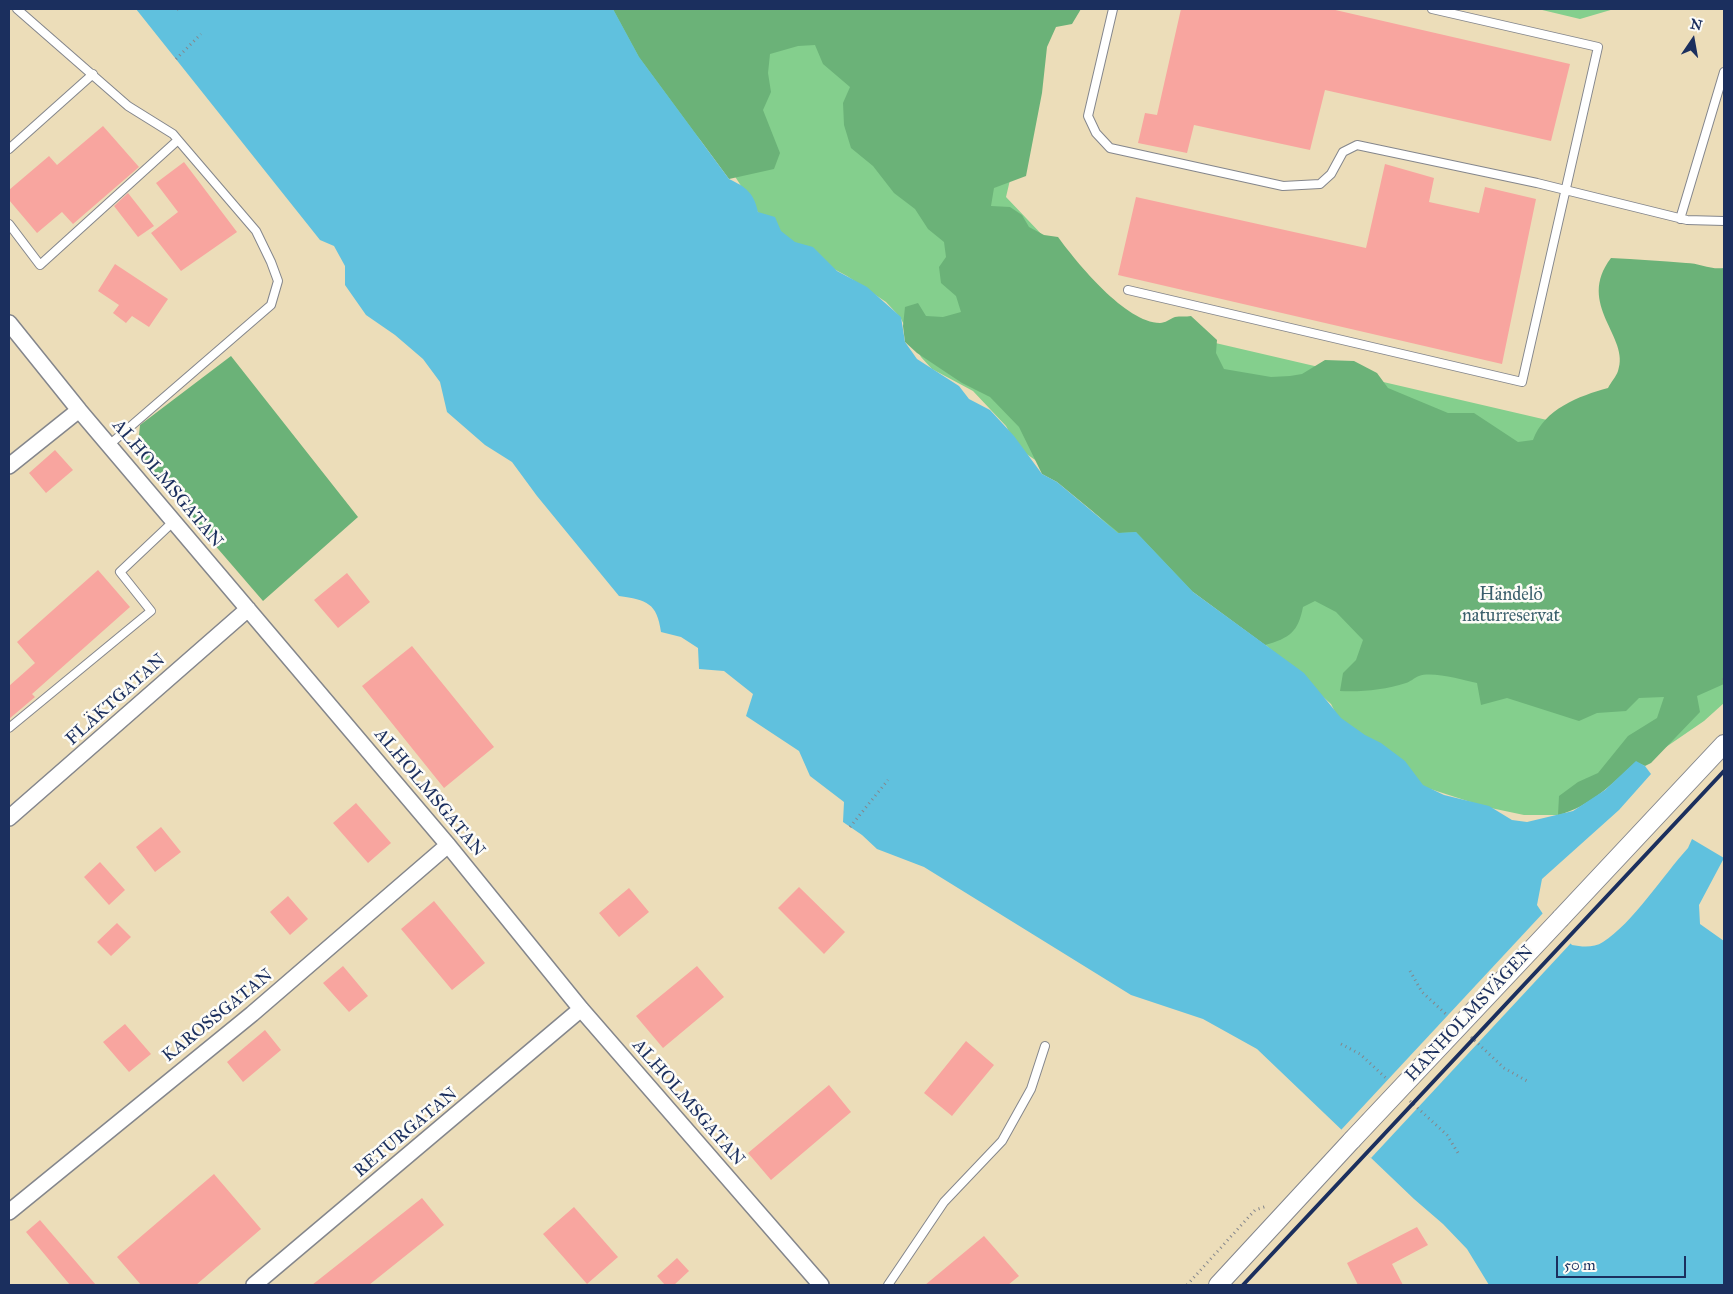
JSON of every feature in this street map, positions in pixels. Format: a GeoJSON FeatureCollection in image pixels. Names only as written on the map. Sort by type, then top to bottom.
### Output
{"type":"FeatureCollection","features":[{"type":"Feature","properties":{"kind":"street","name":"ALHOLMSGATAN"},"geometry":{"type":"LineString","coordinates":[[9,323],[79,410],[448,845],[581,1009],[821,1285]]}},
{"type":"Feature","properties":{"kind":"street"},"geometry":{"type":"LineString","coordinates":[[9,466],[79,410]]}},
{"type":"Feature","properties":{"kind":"street","name":"FLÄKTGATAN"},"geometry":{"type":"LineString","coordinates":[[9,818],[248,609]]}},
{"type":"Feature","properties":{"kind":"street","name":"HANHOLMSVÄGEN"},"geometry":{"type":"LineString","coordinates":[[1218,1285],[1724,744]]}},
{"type":"Feature","properties":{"kind":"street","name":"KAROSSGATAN"},"geometry":{"type":"LineString","coordinates":[[9,1212],[252,1014],[448,845]]}},
{"type":"Feature","properties":{"kind":"street","name":"RETURGATAN"},"geometry":{"type":"LineString","coordinates":[[254,1285],[581,1009]]}},
{"type":"Feature","properties":{"kind":"lane"},"geometry":{"type":"LineString","coordinates":[[17,9],[128,106],[173,134],[256,231],[272,262],[278,281],[271,305],[109,445]]}},
{"type":"Feature","properties":{"kind":"lane"},"geometry":{"type":"LineString","coordinates":[[1113,9],[1088,116],[1096,133],[1110,148],[1283,186],[1320,184],[1331,174],[1343,152],[1357,145],[1565,190],[1680,218],[1724,221]]}},
{"type":"Feature","properties":{"kind":"lane"},"geometry":{"type":"LineString","coordinates":[[1128,290],[1522,382],[1598,47],[1432,9]]}},
{"type":"Feature","properties":{"kind":"lane"},"geometry":{"type":"LineString","coordinates":[[1680,218],[1724,72]]}},
{"type":"Feature","properties":{"kind":"lane"},"geometry":{"type":"LineString","coordinates":[[9,149],[93,74]]}},
{"type":"Feature","properties":{"kind":"lane"},"geometry":{"type":"LineString","coordinates":[[9,224],[40,265],[178,140]]}},
{"type":"Feature","properties":{"kind":"lane"},"geometry":{"type":"LineString","coordinates":[[9,728],[152,611],[120,572],[174,521]]}},
{"type":"Feature","properties":{"kind":"lane"},"geometry":{"type":"LineString","coordinates":[[888,1285],[944,1202],[1002,1141],[1031,1089],[1045,1046]]}},
{"type":"Feature","properties":{"kind":"path"},"geometry":{"type":"LineString","coordinates":[[176,59],[201,34]]}},
{"type":"Feature","properties":{"kind":"path"},"geometry":{"type":"LineString","coordinates":[[850,827],[888,780]]}},
{"type":"Feature","properties":{"kind":"green space","name":"Händelö naturreservat"},"geometry":{"type":"Polygon","coordinates":[[[603,9],[1050,9],[1006,197],[1125,322],[1547,420],[1724,367],[1724,703],[1704,721],[1666,747],[1663,739],[1562,815],[1524,815],[1486,807],[1421,786],[1340,722],[1331,704],[1217,601],[1185,589],[1122,538],[1044,466],[1025,453],[1014,441],[1006,426],[973,391],[932,369],[921,357],[900,317],[886,302],[847,276],[793,247],[769,229],[734,175],[689,128],[603,9]]]}},
{"type":"Feature","properties":{"kind":"green space","name":"Händelö naturreservat"},"geometry":{"type":"Polygon","coordinates":[[[613,9],[1081,9],[1072,24],[1056,27],[1047,47],[1042,93],[1026,176],[994,188],[991,206],[1010,207],[1022,215],[1029,227],[1044,235],[1058,237],[1103,290],[1132,313],[1147,320],[1160,323],[1175,317],[1191,316],[1217,340],[1216,353],[1224,369],[1271,377],[1290,376],[1302,374],[1325,360],[1354,361],[1377,373],[1388,388],[1448,413],[1474,413],[1518,442],[1533,440],[1545,420],[1564,405],[1608,388],[1617,373],[1620,358],[1601,305],[1599,291],[1601,275],[1611,258],[1691,263],[1724,268],[1724,684],[1697,696],[1700,712],[1651,763],[1645,766],[1636,762],[1590,801],[1558,815],[1559,796],[1578,782],[1598,773],[1628,736],[1657,718],[1664,697],[1639,698],[1626,711],[1597,713],[1579,721],[1507,698],[1481,705],[1477,683],[1439,675],[1419,676],[1408,682],[1381,689],[1340,691],[1343,673],[1356,660],[1363,640],[1336,612],[1315,601],[1303,607],[1301,616],[1292,633],[1281,640],[1265,645],[1193,592],[1136,532],[1119,533],[1057,482],[1042,474],[1019,427],[990,397],[962,383],[917,353],[905,342],[903,326],[905,307],[918,303],[926,316],[943,317],[961,312],[956,296],[941,283],[939,267],[946,257],[944,242],[928,229],[915,209],[894,193],[873,166],[851,148],[844,125],[843,103],[850,87],[823,64],[815,45],[798,46],[770,54],[768,73],[771,92],[763,110],[780,153],[774,169],[729,179],[639,57],[613,9]]]}},
{"type":"Feature","properties":{"kind":"green space"},"geometry":{"type":"Polygon","coordinates":[[[1538,9],[1614,9],[1580,19],[1538,9]]]}},
{"type":"Feature","properties":{"kind":"green space"},"geometry":{"type":"Polygon","coordinates":[[[231,356],[358,517],[263,601],[137,455],[140,425],[231,356]]]}},
{"type":"Feature","properties":{"kind":"water"},"geometry":{"type":"Polygon","coordinates":[[[136,9],[613,9],[639,57],[729,179],[745,188],[752,195],[758,212],[775,217],[781,231],[795,242],[813,247],[837,271],[867,287],[901,317],[905,342],[917,359],[959,386],[969,399],[990,410],[1014,436],[1042,474],[1057,482],[1118,533],[1136,532],[1193,592],[1304,673],[1341,718],[1365,735],[1381,743],[1405,761],[1423,785],[1444,795],[1489,806],[1512,820],[1527,822],[1573,811],[1605,790],[1636,761],[1645,766],[1651,774],[1619,810],[1542,879],[1537,905],[1572,945],[1584,947],[1596,945],[1614,934],[1636,911],[1688,848],[1692,839],[1724,858],[1699,905],[1700,924],[1724,941],[1724,1285],[1489,1285],[1467,1249],[1443,1224],[1414,1199],[1257,1049],[1203,1019],[1131,995],[924,867],[877,849],[862,835],[843,822],[844,802],[810,776],[799,751],[746,716],[753,694],[724,671],[699,669],[698,648],[681,637],[661,632],[657,615],[649,605],[637,599],[619,596],[537,496],[512,462],[485,445],[447,412],[440,382],[423,359],[395,335],[366,315],[345,285],[345,266],[334,246],[320,240],[136,9]]]}},
{"type":"Feature","properties":{"kind":"pier"},"geometry":{"type":"Polygon","coordinates":[[[1544,912],[1572,942],[1371,1158],[1341,1130],[1544,912]]]}},
{"type":"Feature","properties":{"kind":"building"},"geometry":{"type":"Polygon","coordinates":[[[1181,9],[1331,9],[1570,64],[1551,141],[1325,90],[1310,150],[1194,125],[1187,153],[1138,143],[1145,113],[1157,115],[1181,9]]]}},
{"type":"Feature","properties":{"kind":"building"},"geometry":{"type":"Polygon","coordinates":[[[103,126],[139,167],[73,224],[62,212],[37,233],[9,200],[9,190],[49,156],[57,165],[103,126]]]}},
{"type":"Feature","properties":{"kind":"building"},"geometry":{"type":"Polygon","coordinates":[[[184,162],[237,232],[181,271],[151,233],[178,212],[156,183],[184,162]]]}},
{"type":"Feature","properties":{"kind":"building"},"geometry":{"type":"Polygon","coordinates":[[[1385,164],[1434,178],[1429,202],[1479,213],[1485,187],[1536,199],[1502,364],[1118,275],[1136,197],[1366,248],[1385,164]]]}},
{"type":"Feature","properties":{"kind":"building"},"geometry":{"type":"Polygon","coordinates":[[[128,193],[154,226],[138,237],[114,206],[128,193]]]}},
{"type":"Feature","properties":{"kind":"building"},"geometry":{"type":"Polygon","coordinates":[[[115,264],[168,299],[149,327],[132,316],[126,323],[113,313],[119,305],[98,291],[115,264]]]}},
{"type":"Feature","properties":{"kind":"building"},"geometry":{"type":"Polygon","coordinates":[[[55,450],[73,470],[46,493],[29,473],[55,450]]]}},
{"type":"Feature","properties":{"kind":"building"},"geometry":{"type":"Polygon","coordinates":[[[98,570],[130,607],[32,694],[35,697],[9,719],[9,686],[35,663],[17,642],[98,570]]]}},
{"type":"Feature","properties":{"kind":"building"},"geometry":{"type":"Polygon","coordinates":[[[347,573],[370,602],[338,628],[314,600],[347,573]]]}},
{"type":"Feature","properties":{"kind":"building"},"geometry":{"type":"Polygon","coordinates":[[[412,646],[494,747],[444,788],[362,686],[412,646]]]}},
{"type":"Feature","properties":{"kind":"building"},"geometry":{"type":"Polygon","coordinates":[[[356,803],[391,843],[368,863],[333,823],[356,803]]]}},
{"type":"Feature","properties":{"kind":"building"},"geometry":{"type":"Polygon","coordinates":[[[161,827],[181,852],[155,872],[136,847],[161,827]]]}},
{"type":"Feature","properties":{"kind":"building"},"geometry":{"type":"Polygon","coordinates":[[[100,862],[125,890],[109,905],[84,877],[100,862]]]}},
{"type":"Feature","properties":{"kind":"building"},"geometry":{"type":"Polygon","coordinates":[[[799,887],[845,932],[824,954],[778,908],[799,887]]]}},
{"type":"Feature","properties":{"kind":"building"},"geometry":{"type":"Polygon","coordinates":[[[629,888],[649,912],[619,937],[599,913],[629,888]]]}},
{"type":"Feature","properties":{"kind":"building"},"geometry":{"type":"Polygon","coordinates":[[[288,896],[308,919],[290,935],[270,912],[288,896]]]}},
{"type":"Feature","properties":{"kind":"building"},"geometry":{"type":"Polygon","coordinates":[[[434,901],[485,963],[452,990],[401,929],[434,901]]]}},
{"type":"Feature","properties":{"kind":"building"},"geometry":{"type":"Polygon","coordinates":[[[117,923],[131,937],[111,956],[97,942],[117,923]]]}},
{"type":"Feature","properties":{"kind":"building"},"geometry":{"type":"Polygon","coordinates":[[[343,966],[368,996],[349,1012],[323,983],[343,966]]]}},
{"type":"Feature","properties":{"kind":"building"},"geometry":{"type":"Polygon","coordinates":[[[697,966],[724,997],[663,1048],[636,1016],[697,966]]]}},
{"type":"Feature","properties":{"kind":"building"},"geometry":{"type":"Polygon","coordinates":[[[125,1024],[151,1054],[129,1072],[103,1042],[125,1024]]]}},
{"type":"Feature","properties":{"kind":"building"},"geometry":{"type":"Polygon","coordinates":[[[265,1030],[281,1050],[243,1082],[227,1062],[265,1030]]]}},
{"type":"Feature","properties":{"kind":"building"},"geometry":{"type":"Polygon","coordinates":[[[966,1041],[994,1065],[952,1116],[924,1093],[966,1041]]]}},
{"type":"Feature","properties":{"kind":"building"},"geometry":{"type":"Polygon","coordinates":[[[829,1085],[851,1112],[771,1180],[748,1153],[829,1085]]]}},
{"type":"Feature","properties":{"kind":"building"},"geometry":{"type":"Polygon","coordinates":[[[214,1174],[261,1229],[196,1285],[141,1285],[117,1257],[214,1174]]]}},
{"type":"Feature","properties":{"kind":"building"},"geometry":{"type":"Polygon","coordinates":[[[422,1198],[444,1225],[369,1285],[312,1285],[422,1198]]]}},
{"type":"Feature","properties":{"kind":"building"},"geometry":{"type":"Polygon","coordinates":[[[574,1207],[618,1257],[587,1284],[543,1234],[574,1207]]]}},
{"type":"Feature","properties":{"kind":"building"},"geometry":{"type":"Polygon","coordinates":[[[40,1220],[96,1285],[70,1285],[26,1232],[40,1220]]]}},
{"type":"Feature","properties":{"kind":"building"},"geometry":{"type":"Polygon","coordinates":[[[1417,1227],[1428,1245],[1392,1264],[1403,1285],[1358,1285],[1347,1263],[1417,1227]]]}},
{"type":"Feature","properties":{"kind":"building"},"geometry":{"type":"Polygon","coordinates":[[[984,1236],[1019,1276],[1008,1285],[925,1285],[984,1236]]]}},
{"type":"Feature","properties":{"kind":"building"},"geometry":{"type":"Polygon","coordinates":[[[677,1258],[689,1271],[674,1285],[665,1285],[657,1276],[677,1258]]]}},
{"type":"Feature","properties":{"kind":"railway"},"geometry":{"type":"LineString","coordinates":[[1243,1285],[1724,771]]}}]}
